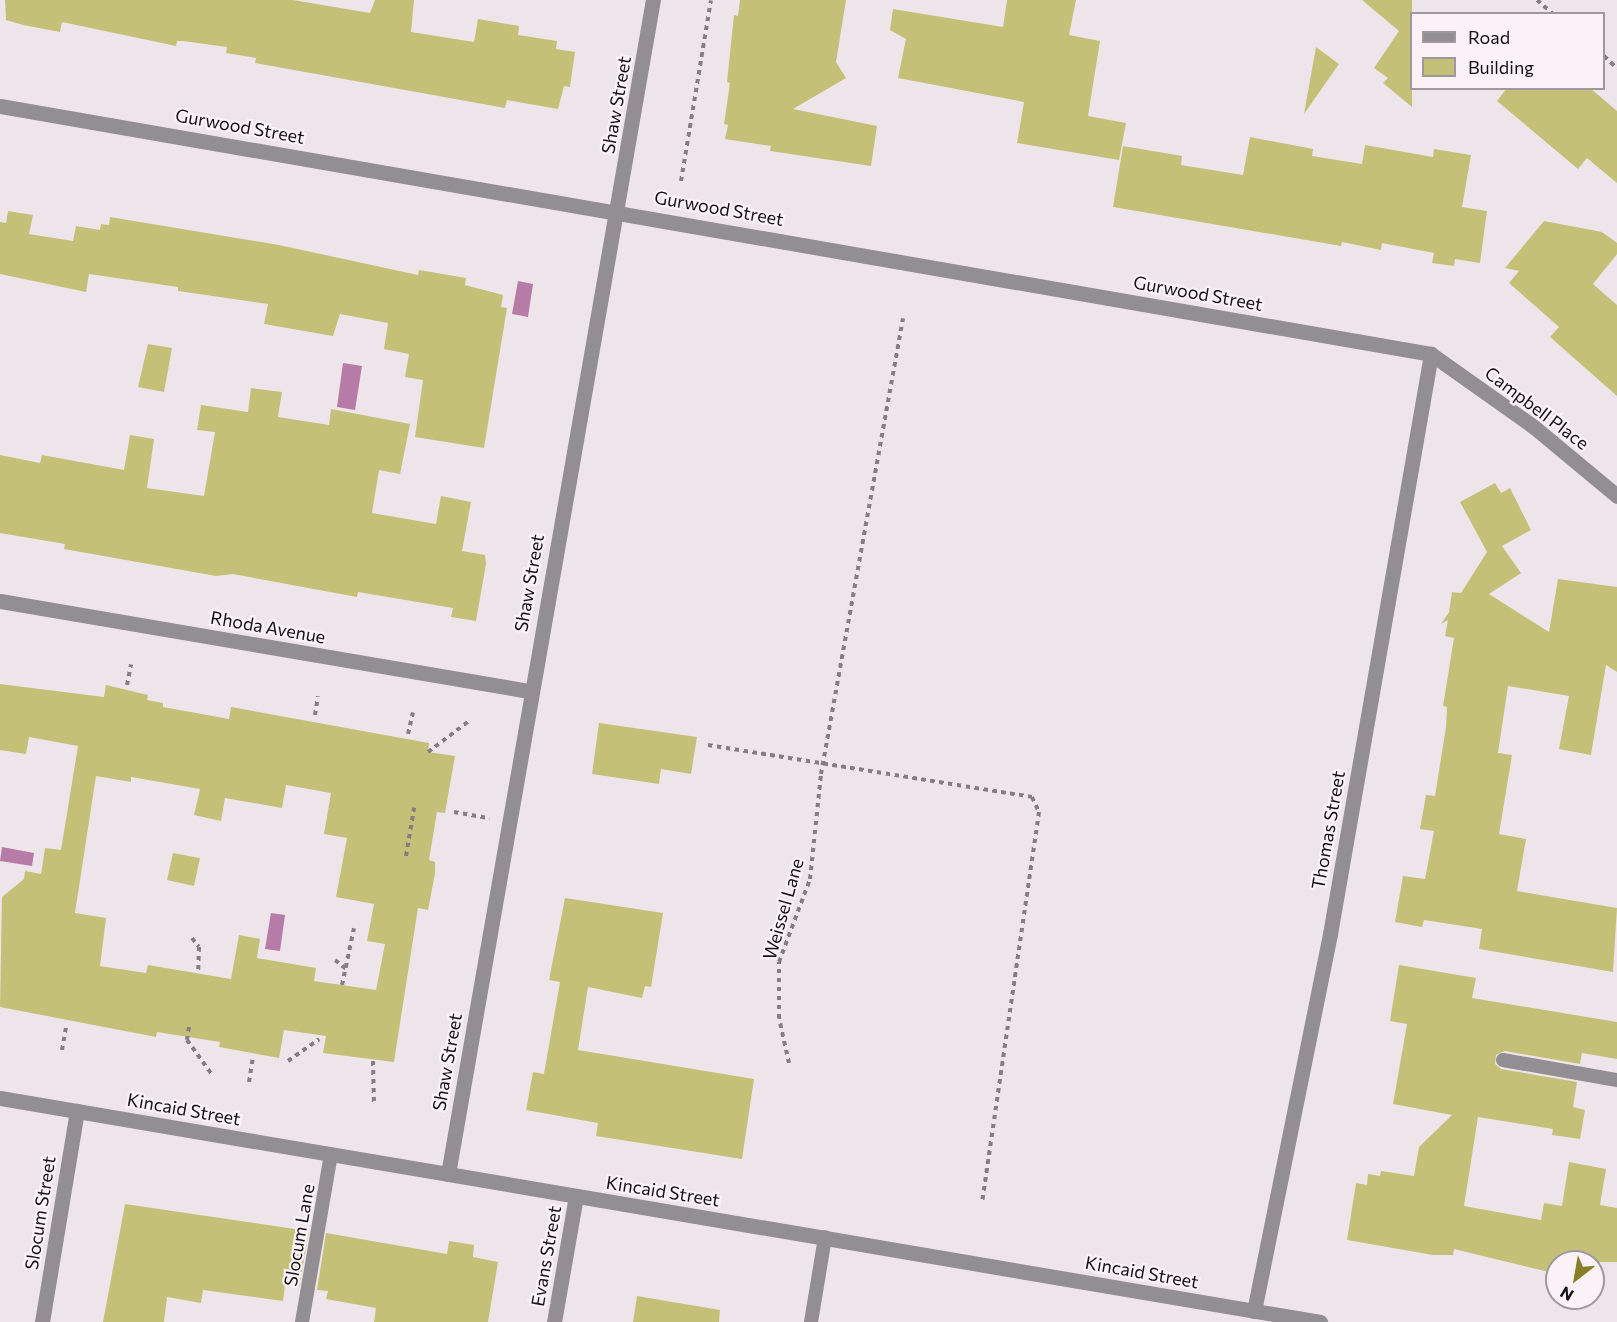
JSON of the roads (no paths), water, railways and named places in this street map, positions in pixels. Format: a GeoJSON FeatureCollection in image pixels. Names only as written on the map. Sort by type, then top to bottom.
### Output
{"type":"FeatureCollection","features":[{"type":"Feature","properties":{"kind":"street","name":"Shaw Street"},"geometry":{"type":"LineString","coordinates":[[448,1174],[507,821],[618,210],[653,0]]}},
{"type":"Feature","properties":{"kind":"street","name":"Gurwood Street"},"geometry":{"type":"LineString","coordinates":[[0,106],[618,210],[1431,354]]}},
{"type":"Feature","properties":{"kind":"street","name":"Campbell Place"},"geometry":{"type":"LineString","coordinates":[[1431,354],[1534,427],[1617,496]]}},
{"type":"Feature","properties":{"kind":"street","name":"Thomas Street"},"geometry":{"type":"LineString","coordinates":[[1254,1311],[1330,934],[1431,354]]}},
{"type":"Feature","properties":{"kind":"street","name":"Rhoda Avenue"},"geometry":{"type":"LineString","coordinates":[[0,601],[530,692]]}},
{"type":"Feature","properties":{"kind":"street","name":"Kincaid Street"},"geometry":{"type":"LineString","coordinates":[[0,1098],[1320,1322]]}},
{"type":"Feature","properties":{"kind":"street","name":"Slocum Street"},"geometry":{"type":"LineString","coordinates":[[42,1322],[77,1111]]}},
{"type":"Feature","properties":{"kind":"street","name":"Evans Street"},"geometry":{"type":"LineString","coordinates":[[554,1322],[576,1196]]}},
{"type":"Feature","properties":{"kind":"lane"},"geometry":{"type":"LineString","coordinates":[[1503,1060],[1617,1080]]}},
{"type":"Feature","properties":{"kind":"lane","name":"Slocum Lane"},"geometry":{"type":"LineString","coordinates":[[302,1322],[331,1154]]}},
{"type":"Feature","properties":{"kind":"lane"},"geometry":{"type":"LineString","coordinates":[[812,1322],[825,1237]]}}]}
